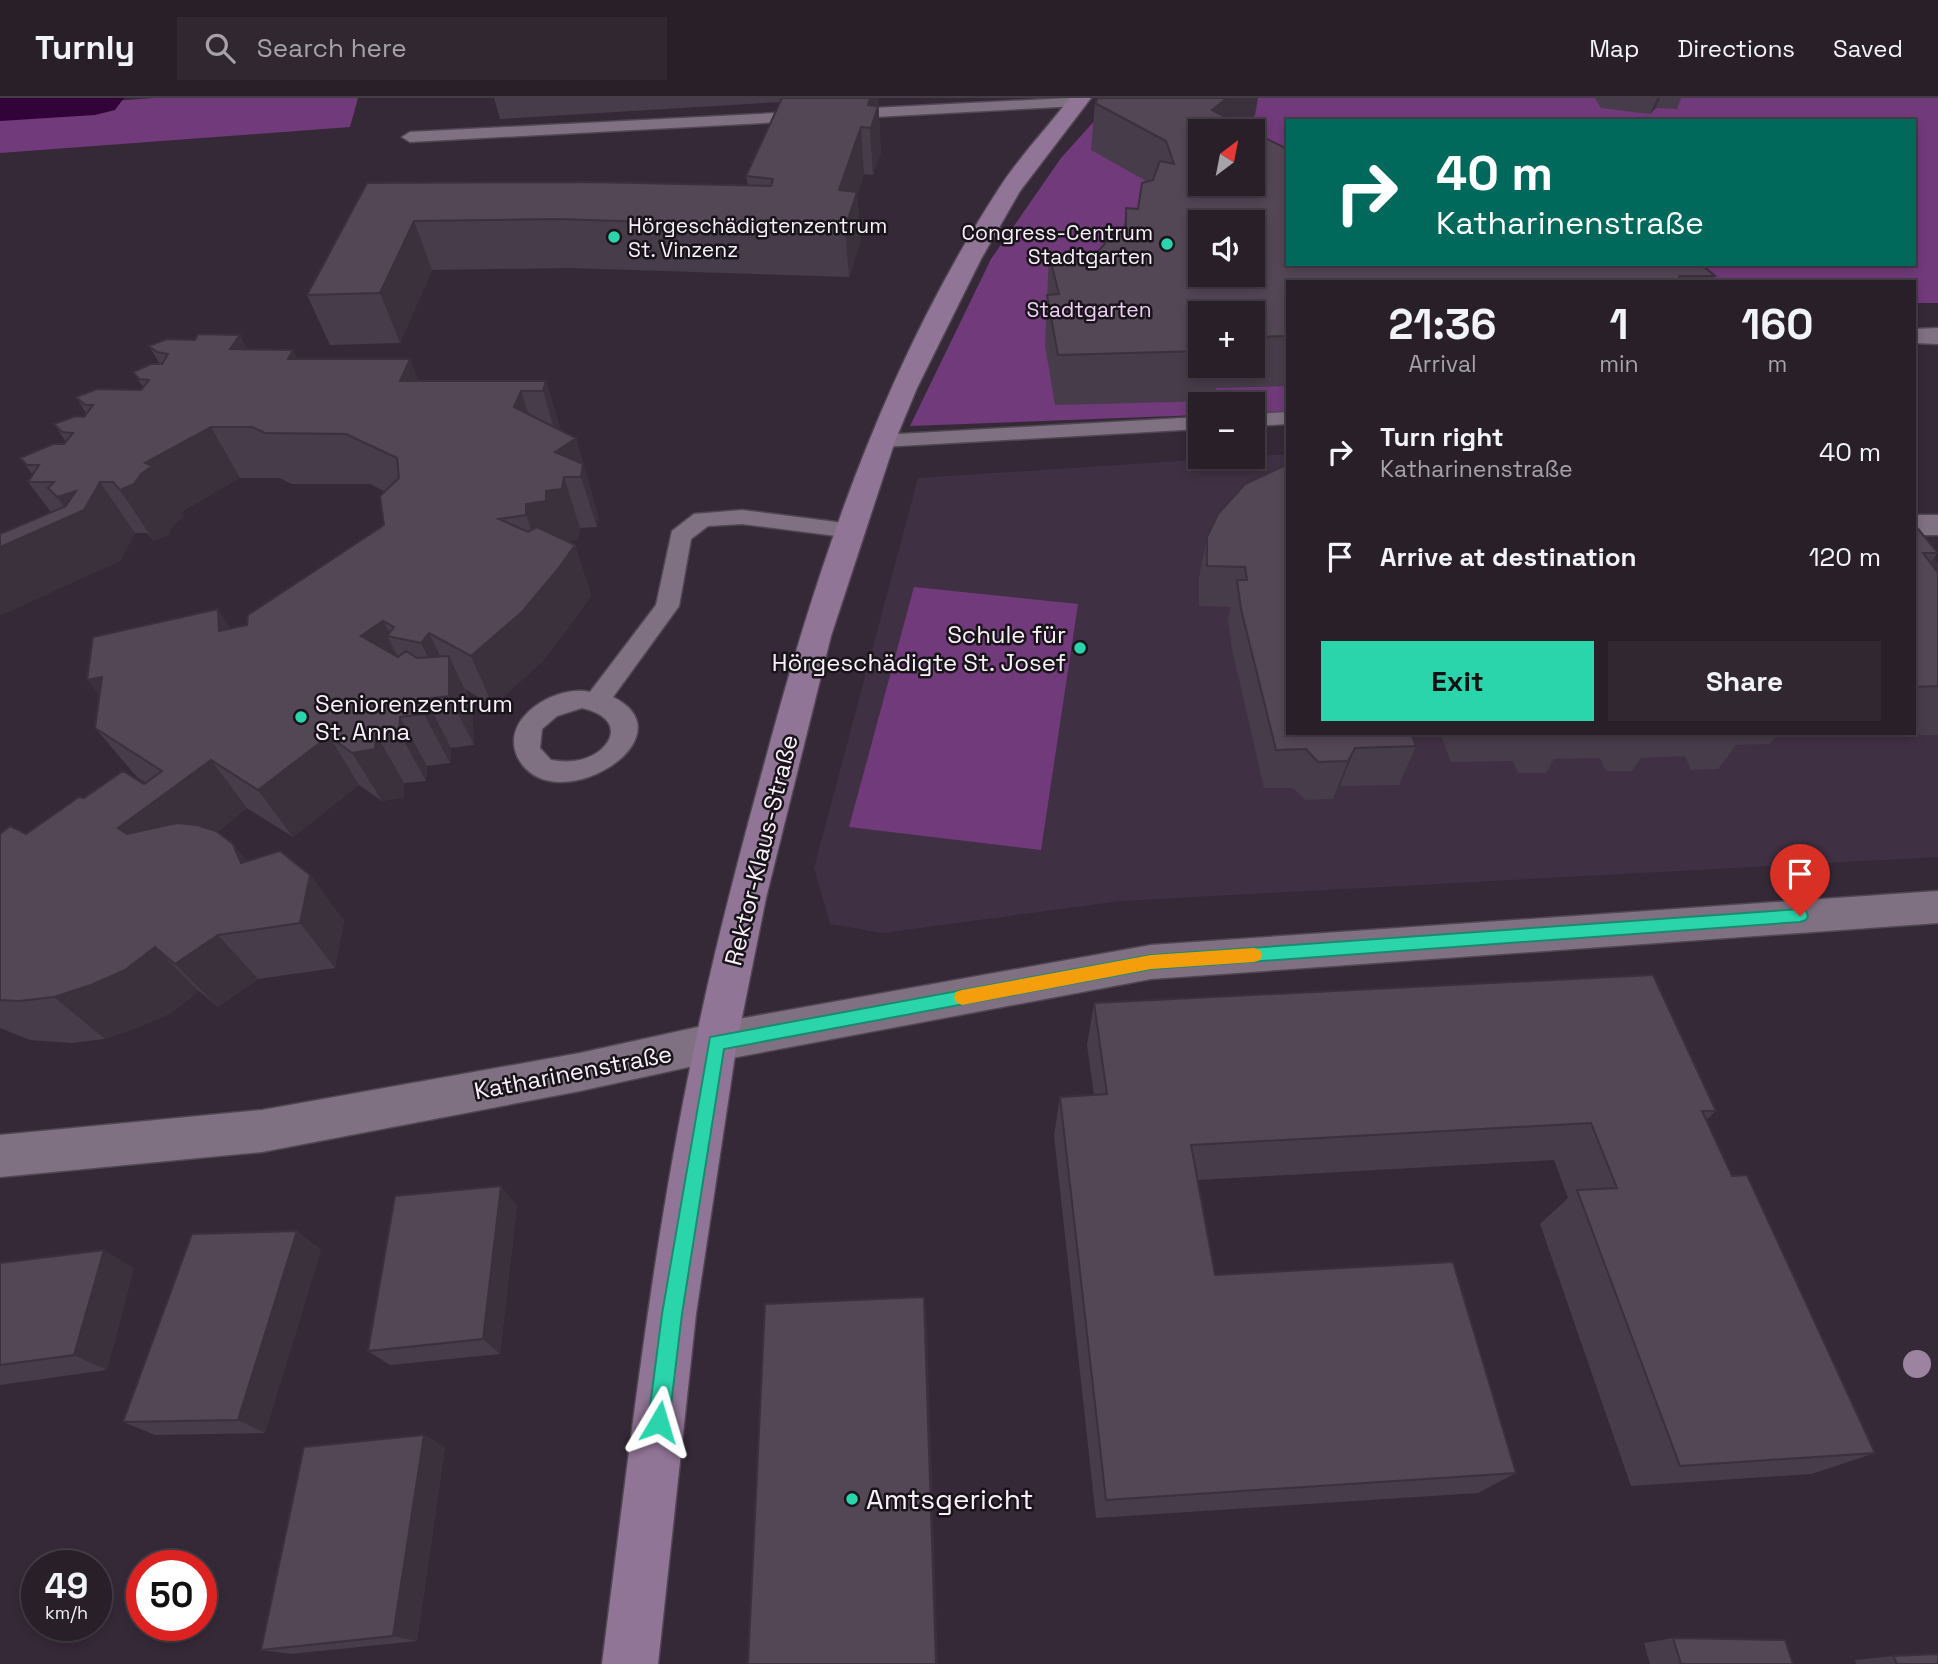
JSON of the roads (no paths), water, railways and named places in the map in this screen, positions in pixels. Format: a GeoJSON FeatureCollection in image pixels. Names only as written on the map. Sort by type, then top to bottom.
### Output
{"type":"FeatureCollection","features":[{"type":"Feature","properties":{"kind":"main road","name":"Rektor-Klaus-Straße"},"geometry":{"type":"LineString","coordinates":[[630,1664],[672,1314],[716,1042],[747,898],[812,649],[881,441],[903,388],[969,259],[1010,189],[1079,100]]}},
{"type":"Feature","properties":{"kind":"street"},"geometry":{"type":"LineString","coordinates":[[1916,525],[1938,524]]}},
{"type":"Feature","properties":{"kind":"street","name":"Katharinenstraße"},"geometry":{"type":"LineString","coordinates":[[0,1156],[262,1131],[580,1072],[716,1042],[1151,962],[1938,907]]}},
{"type":"Feature","properties":{"kind":"lane"},"geometry":{"type":"LineString","coordinates":[[410,137],[1079,100]]}},
{"type":"Feature","properties":{"kind":"lane"},"geometry":{"type":"LineString","coordinates":[[1265,419],[1286,418]]}},
{"type":"Feature","properties":{"kind":"lane"},"geometry":{"type":"LineString","coordinates":[[881,441],[1188,424]]}},
{"type":"Feature","properties":{"kind":"lane"},"geometry":{"type":"LineString","coordinates":[[598,701],[667,606],[680,536],[702,519],[742,517],[852,531]]}},
{"type":"Feature","properties":{"kind":"waterway"},"geometry":{"type":"LineString","coordinates":[[0,104],[95,98]]}},
{"type":"Feature","properties":{"kind":"place","name":"Hörgeschädigtenzentrum St. Vinzenz"},"geometry":{"type":"Point","coordinates":[614,237]}},
{"type":"Feature","properties":{"kind":"place","name":"Congress-Centrum Stadtgarten"},"geometry":{"type":"Point","coordinates":[1167,244]}},
{"type":"Feature","properties":{"kind":"place","name":"Schule für Hörgeschädigte St. Josef"},"geometry":{"type":"Point","coordinates":[1080,648]}},
{"type":"Feature","properties":{"kind":"place","name":"Seniorenzentrum St. Anna"},"geometry":{"type":"Point","coordinates":[301,717]}},
{"type":"Feature","properties":{"kind":"place","name":"Amtsgericht"},"geometry":{"type":"Point","coordinates":[852,1499]}},
{"type":"Feature","properties":{"kind":"park label","name":"Stadtgarten"},"geometry":{"type":"Point","coordinates":[1089,309]}}]}
